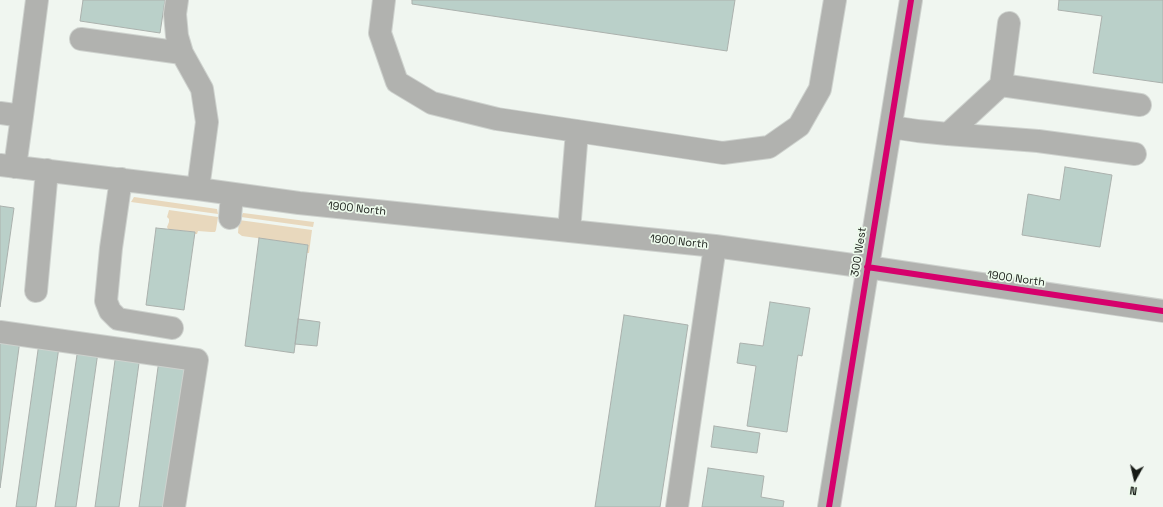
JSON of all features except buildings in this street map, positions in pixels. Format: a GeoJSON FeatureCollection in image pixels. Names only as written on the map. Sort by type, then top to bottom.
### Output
{"type":"FeatureCollection","features":[{"type":"Feature","properties":{"kind":"street"},"geometry":{"type":"LineString","coordinates":[[8,166],[22,116],[37,0]]}},
{"type":"Feature","properties":{"kind":"street"},"geometry":{"type":"LineString","coordinates":[[177,0],[177,36],[182,53],[202,89],[207,122],[198,189]]}},
{"type":"Feature","properties":{"kind":"street"},"geometry":{"type":"LineString","coordinates":[[384,0],[380,33],[397,82],[432,103],[497,119],[723,153],[769,147],[799,126],[820,89],[835,0]]}},
{"type":"Feature","properties":{"kind":"street","name":"300 West"},"geometry":{"type":"LineString","coordinates":[[829,507],[911,0]]}},
{"type":"Feature","properties":{"kind":"street"},"geometry":{"type":"LineString","coordinates":[[948,134],[1001,85],[1009,23]]}},
{"type":"Feature","properties":{"kind":"street"},"geometry":{"type":"LineString","coordinates":[[81,39],[182,53]]}},
{"type":"Feature","properties":{"kind":"street"},"geometry":{"type":"LineString","coordinates":[[1001,85],[1140,105]]}},
{"type":"Feature","properties":{"kind":"street"},"geometry":{"type":"LineString","coordinates":[[0,113],[22,116]]}},
{"type":"Feature","properties":{"kind":"street"},"geometry":{"type":"LineString","coordinates":[[891,127],[948,134],[1038,141],[1134,154]]}},
{"type":"Feature","properties":{"kind":"street"},"geometry":{"type":"LineString","coordinates":[[569,231],[577,131]]}},
{"type":"Feature","properties":{"kind":"street","name":"1900 North"},"geometry":{"type":"LineString","coordinates":[[8,166],[381,212],[715,246],[1163,311]]}},
{"type":"Feature","properties":{"kind":"street"},"geometry":{"type":"LineString","coordinates":[[36,291],[47,170]]}},
{"type":"Feature","properties":{"kind":"street"},"geometry":{"type":"LineString","coordinates":[[121,179],[111,248],[106,301],[110,311],[118,320],[172,328]]}},
{"type":"Feature","properties":{"kind":"street"},"geometry":{"type":"LineString","coordinates":[[230,218],[232,194]]}},
{"type":"Feature","properties":{"kind":"street"},"geometry":{"type":"LineString","coordinates":[[677,507],[715,246]]}},
{"type":"Feature","properties":{"kind":"street"},"geometry":{"type":"LineString","coordinates":[[0,332],[197,360],[174,507]]}},
{"type":"Feature","properties":{"kind":"shaded area"},"geometry":{"type":"Polygon","coordinates":[[[134,197],[217,209],[218,214],[131,202],[134,197]]]}},
{"type":"Feature","properties":{"kind":"shaded area"},"geometry":{"type":"Polygon","coordinates":[[[169,210],[218,217],[216,230],[215,232],[198,231],[197,234],[195,234],[195,232],[168,229],[169,219],[167,217],[169,210]]]}},
{"type":"Feature","properties":{"kind":"shaded area"},"geometry":{"type":"Polygon","coordinates":[[[243,213],[314,222],[313,227],[241,217],[243,213]]]}},
{"type":"Feature","properties":{"kind":"shaded area"},"geometry":{"type":"Polygon","coordinates":[[[239,220],[312,230],[309,253],[307,253],[308,245],[242,236],[238,233],[239,220]]]}},
{"type":"Feature","properties":{"kind":"cycle path"},"geometry":{"type":"LineString","coordinates":[[829,507],[911,0]]}},
{"type":"Feature","properties":{"kind":"cycle path"},"geometry":{"type":"LineString","coordinates":[[867,267],[1163,311]]}}]}
